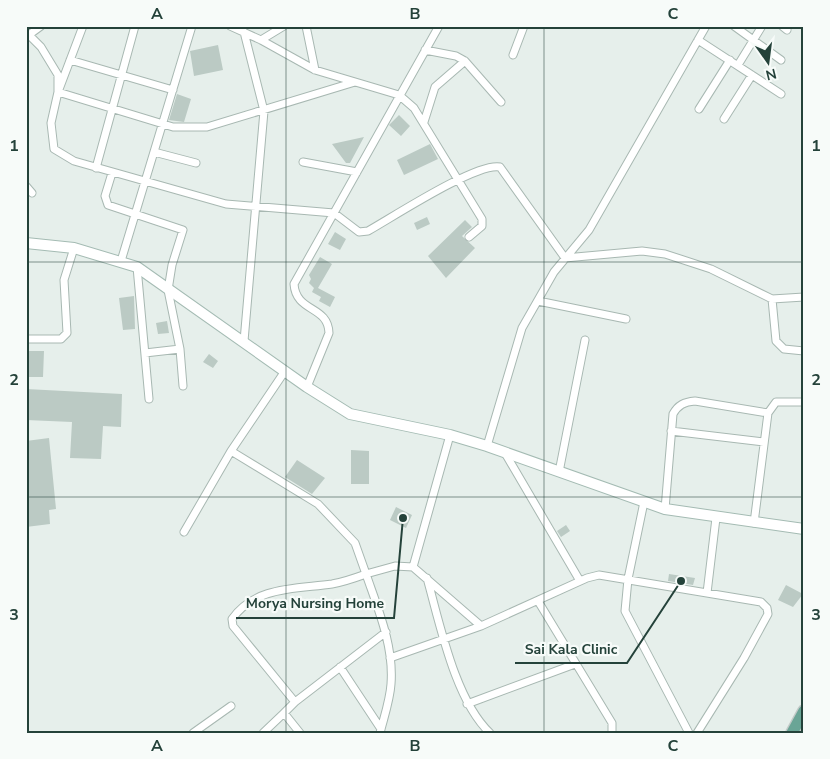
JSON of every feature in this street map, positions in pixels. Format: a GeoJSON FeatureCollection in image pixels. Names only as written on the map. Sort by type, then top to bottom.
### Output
{"type":"FeatureCollection","features":[{"type":"Feature","properties":{"kind":"main road"},"geometry":{"type":"LineString","coordinates":[[26,243],[74,248],[137,267],[307,387],[350,414],[450,435],[487,446],[665,509],[716,518],[804,528]]}},
{"type":"Feature","properties":{"kind":"main road"},"geometry":{"type":"LineString","coordinates":[[792,732],[804,711]]}},
{"type":"Feature","properties":{"kind":"street"},"geometry":{"type":"LineString","coordinates":[[41,26],[28,36],[41,47],[58,75],[58,92]]}},
{"type":"Feature","properties":{"kind":"street"},"geometry":{"type":"LineString","coordinates":[[83,26],[58,92],[51,123],[54,149],[74,161],[226,204],[334,213],[359,232],[368,231],[458,179],[493,165],[500,167],[565,258]]}},
{"type":"Feature","properties":{"kind":"street"},"geometry":{"type":"LineString","coordinates":[[96,168],[136,26]]}},
{"type":"Feature","properties":{"kind":"street"},"geometry":{"type":"LineString","coordinates":[[121,261],[192,26]]}},
{"type":"Feature","properties":{"kind":"street"},"geometry":{"type":"LineString","coordinates":[[230,26],[261,40],[315,70],[398,95],[414,108],[482,218],[482,226],[470,237]]}},
{"type":"Feature","properties":{"kind":"street"},"geometry":{"type":"LineString","coordinates":[[261,40],[284,26]]}},
{"type":"Feature","properties":{"kind":"street"},"geometry":{"type":"LineString","coordinates":[[306,26],[315,70]]}},
{"type":"Feature","properties":{"kind":"street"},"geometry":{"type":"LineString","coordinates":[[307,387],[329,333],[328,324],[326,318],[300,301],[294,294],[294,284],[398,95],[439,26]]}},
{"type":"Feature","properties":{"kind":"street"},"geometry":{"type":"LineString","coordinates":[[513,55],[524,26]]}},
{"type":"Feature","properties":{"kind":"street"},"geometry":{"type":"LineString","coordinates":[[487,446],[522,328],[565,258],[589,230],[706,26]]}},
{"type":"Feature","properties":{"kind":"street"},"geometry":{"type":"LineString","coordinates":[[734,26],[781,60]]}},
{"type":"Feature","properties":{"kind":"street"},"geometry":{"type":"LineString","coordinates":[[738,65],[762,26]]}},
{"type":"Feature","properties":{"kind":"street"},"geometry":{"type":"LineString","coordinates":[[244,32],[264,111],[244,341]]}},
{"type":"Feature","properties":{"kind":"street"},"geometry":{"type":"LineString","coordinates":[[698,40],[781,94]]}},
{"type":"Feature","properties":{"kind":"street"},"geometry":{"type":"LineString","coordinates":[[425,50],[456,56],[465,61],[501,102]]}},
{"type":"Feature","properties":{"kind":"street"},"geometry":{"type":"LineString","coordinates":[[70,60],[173,90]]}},
{"type":"Feature","properties":{"kind":"street"},"geometry":{"type":"LineString","coordinates":[[699,109],[730,60]]}},
{"type":"Feature","properties":{"kind":"street"},"geometry":{"type":"LineString","coordinates":[[424,122],[435,87],[465,61]]}},
{"type":"Feature","properties":{"kind":"street"},"geometry":{"type":"LineString","coordinates":[[724,119],[752,75]]}},
{"type":"Feature","properties":{"kind":"street"},"geometry":{"type":"LineString","coordinates":[[58,92],[113,107],[173,127],[206,127],[355,82]]}},
{"type":"Feature","properties":{"kind":"street"},"geometry":{"type":"LineString","coordinates":[[154,152],[196,163]]}},
{"type":"Feature","properties":{"kind":"street"},"geometry":{"type":"LineString","coordinates":[[303,162],[357,172]]}},
{"type":"Feature","properties":{"kind":"street"},"geometry":{"type":"LineString","coordinates":[[112,172],[105,196],[108,205],[184,230],[172,265],[168,290],[180,349],[183,386]]}},
{"type":"Feature","properties":{"kind":"street"},"geometry":{"type":"LineString","coordinates":[[26,186],[32,193]]}},
{"type":"Feature","properties":{"kind":"street"},"geometry":{"type":"LineString","coordinates":[[26,339],[61,339],[67,333],[64,280],[74,248]]}},
{"type":"Feature","properties":{"kind":"street"},"geometry":{"type":"LineString","coordinates":[[565,258],[642,251],[665,254],[711,269],[772,299],[804,297]]}},
{"type":"Feature","properties":{"kind":"street"},"geometry":{"type":"LineString","coordinates":[[137,267],[149,399]]}},
{"type":"Feature","properties":{"kind":"street"},"geometry":{"type":"LineString","coordinates":[[772,299],[776,341],[784,349],[804,351]]}},
{"type":"Feature","properties":{"kind":"street"},"geometry":{"type":"LineString","coordinates":[[538,301],[626,319]]}},
{"type":"Feature","properties":{"kind":"street"},"geometry":{"type":"LineString","coordinates":[[559,472],[585,340]]}},
{"type":"Feature","properties":{"kind":"street"},"geometry":{"type":"LineString","coordinates":[[145,353],[180,349]]}},
{"type":"Feature","properties":{"kind":"street"},"geometry":{"type":"LineString","coordinates":[[184,532],[231,451],[285,371]]}},
{"type":"Feature","properties":{"kind":"street"},"geometry":{"type":"LineString","coordinates":[[665,509],[673,414],[681,402],[695,401],[768,413]]}},
{"type":"Feature","properties":{"kind":"street"},"geometry":{"type":"LineString","coordinates":[[754,523],[768,413],[776,402],[804,402]]}},
{"type":"Feature","properties":{"kind":"street"},"geometry":{"type":"LineString","coordinates":[[672,431],[764,442]]}},
{"type":"Feature","properties":{"kind":"street"},"geometry":{"type":"LineString","coordinates":[[413,567],[450,435]]}},
{"type":"Feature","properties":{"kind":"street"},"geometry":{"type":"LineString","coordinates":[[231,451],[318,504],[356,543],[386,632],[390,658],[391,682],[380,731]]}},
{"type":"Feature","properties":{"kind":"street"},"geometry":{"type":"LineString","coordinates":[[505,453],[580,581]]}},
{"type":"Feature","properties":{"kind":"street"},"geometry":{"type":"LineString","coordinates":[[644,502],[628,578],[626,610],[629,620],[689,733]]}},
{"type":"Feature","properties":{"kind":"street"},"geometry":{"type":"LineString","coordinates":[[707,593],[716,518]]}},
{"type":"Feature","properties":{"kind":"street"},"geometry":{"type":"LineString","coordinates":[[295,702],[233,626],[232,619],[236,613],[267,592],[333,584],[395,566],[413,567],[481,626]]}},
{"type":"Feature","properties":{"kind":"street"},"geometry":{"type":"LineString","coordinates":[[390,658],[481,626],[580,581],[599,575],[628,578],[761,602],[767,608],[768,614],[697,733]]}},
{"type":"Feature","properties":{"kind":"street"},"geometry":{"type":"LineString","coordinates":[[427,578],[444,640],[468,704],[477,720],[490,733]]}},
{"type":"Feature","properties":{"kind":"street"},"geometry":{"type":"LineString","coordinates":[[538,601],[612,723],[612,733]]}},
{"type":"Feature","properties":{"kind":"street"},"geometry":{"type":"LineString","coordinates":[[263,733],[295,702],[386,632]]}},
{"type":"Feature","properties":{"kind":"street"},"geometry":{"type":"LineString","coordinates":[[468,704],[575,664]]}},
{"type":"Feature","properties":{"kind":"street"},"geometry":{"type":"LineString","coordinates":[[340,668],[380,731]]}},
{"type":"Feature","properties":{"kind":"street"},"geometry":{"type":"LineString","coordinates":[[193,733],[230,706]]}},
{"type":"Feature","properties":{"kind":"street"},"geometry":{"type":"LineString","coordinates":[[284,712],[300,733]]}},
{"type":"Feature","properties":{"kind":"street"},"geometry":{"type":"LineString","coordinates":[[792,732],[804,726]]}},
{"type":"Feature","properties":{"kind":"building"},"geometry":{"type":"Polygon","coordinates":[[[218,45],[223,70],[194,76],[190,51],[218,45]]]}},
{"type":"Feature","properties":{"kind":"building"},"geometry":{"type":"Polygon","coordinates":[[[177,94],[191,99],[184,122],[169,120],[177,94]]]}},
{"type":"Feature","properties":{"kind":"building"},"geometry":{"type":"Polygon","coordinates":[[[399,115],[410,126],[401,136],[389,125],[399,115]]]}},
{"type":"Feature","properties":{"kind":"building"},"geometry":{"type":"Polygon","coordinates":[[[364,137],[350,163],[346,163],[332,144],[364,137]]]}},
{"type":"Feature","properties":{"kind":"building"},"geometry":{"type":"Polygon","coordinates":[[[430,144],[438,159],[404,175],[397,160],[430,144]]]}},
{"type":"Feature","properties":{"kind":"building"},"geometry":{"type":"Polygon","coordinates":[[[427,217],[430,224],[417,230],[414,223],[427,217]]]}},
{"type":"Feature","properties":{"kind":"building"},"geometry":{"type":"Polygon","coordinates":[[[465,220],[472,227],[462,236],[475,248],[446,278],[428,256],[465,220]]]}},
{"type":"Feature","properties":{"kind":"building"},"geometry":{"type":"Polygon","coordinates":[[[335,232],[346,239],[340,250],[328,244],[335,232]]]}},
{"type":"Feature","properties":{"kind":"building"},"geometry":{"type":"Polygon","coordinates":[[[320,257],[332,264],[318,288],[335,297],[330,307],[319,301],[321,297],[312,292],[314,288],[309,283],[311,279],[309,275],[320,257]]]}},
{"type":"Feature","properties":{"kind":"building"},"geometry":{"type":"Polygon","coordinates":[[[134,296],[135,329],[123,330],[119,298],[134,296]]]}},
{"type":"Feature","properties":{"kind":"building"},"geometry":{"type":"Polygon","coordinates":[[[167,321],[169,333],[158,334],[156,323],[167,321]]]}},
{"type":"Feature","properties":{"kind":"building"},"geometry":{"type":"Polygon","coordinates":[[[27,351],[44,351],[43,377],[27,377],[27,351]]]}},
{"type":"Feature","properties":{"kind":"building"},"geometry":{"type":"Polygon","coordinates":[[[209,354],[218,361],[213,368],[203,362],[209,354]]]}},
{"type":"Feature","properties":{"kind":"building"},"geometry":{"type":"Polygon","coordinates":[[[26,389],[122,394],[121,427],[103,426],[101,459],[70,458],[72,422],[26,420],[26,389]]]}},
{"type":"Feature","properties":{"kind":"building"},"geometry":{"type":"Polygon","coordinates":[[[49,438],[56,509],[49,510],[50,524],[26,527],[26,441],[49,438]]]}},
{"type":"Feature","properties":{"kind":"building"},"geometry":{"type":"Polygon","coordinates":[[[351,450],[369,451],[369,484],[351,484],[351,450]]]}},
{"type":"Feature","properties":{"kind":"building"},"geometry":{"type":"Polygon","coordinates":[[[297,460],[325,478],[312,494],[285,477],[297,460]]]}},
{"type":"Feature","properties":{"kind":"building"},"geometry":{"type":"Polygon","coordinates":[[[396,507],[412,515],[406,528],[390,520],[396,507]]]}},
{"type":"Feature","properties":{"kind":"building"},"geometry":{"type":"Polygon","coordinates":[[[566,525],[570,531],[561,537],[557,531],[566,525]]]}},
{"type":"Feature","properties":{"kind":"building"},"geometry":{"type":"Polygon","coordinates":[[[669,574],[695,578],[693,585],[668,581],[669,574]]]}},
{"type":"Feature","properties":{"kind":"building"},"geometry":{"type":"Polygon","coordinates":[[[786,585],[803,594],[793,607],[778,600],[786,585]]]}},
{"type":"Feature","properties":{"kind":"place","name":"Morya Nursing Home"},"geometry":{"type":"Point","coordinates":[403,518]}},
{"type":"Feature","properties":{"kind":"place","name":"Sai Kala Clinic"},"geometry":{"type":"Point","coordinates":[681,581]}}]}
